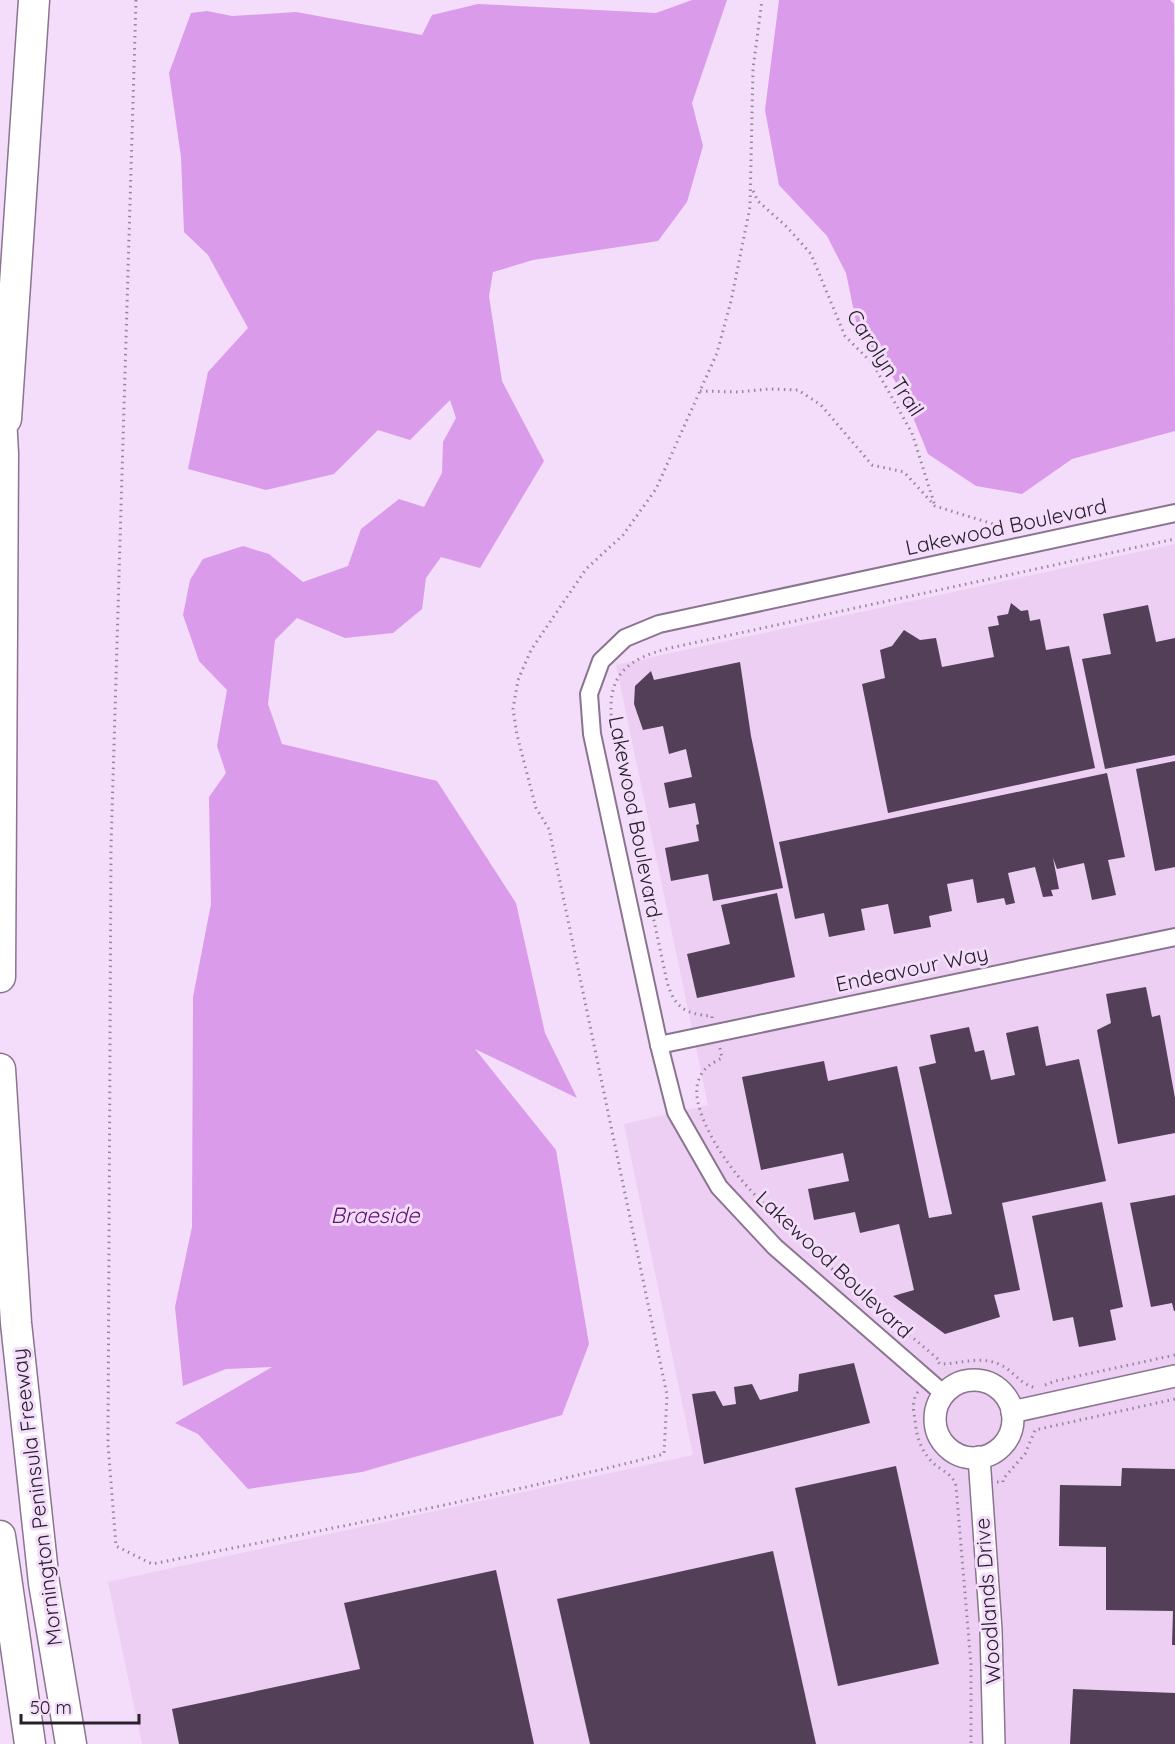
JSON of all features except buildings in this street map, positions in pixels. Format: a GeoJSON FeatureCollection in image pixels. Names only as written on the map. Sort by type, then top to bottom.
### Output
{"type":"FeatureCollection","features":[{"type":"Feature","properties":{"kind":"highway"},"geometry":{"type":"LineString","coordinates":[[3,454],[34,0]]}},
{"type":"Feature","properties":{"kind":"highway"},"geometry":{"type":"LineString","coordinates":[[0,398],[3,454],[0,977]]}},
{"type":"Feature","properties":{"kind":"highway","name":"Mornington Peninsula Freeway"},"geometry":{"type":"LineString","coordinates":[[0,1070],[17,1335],[44,1583],[70,1744]]}},
{"type":"Feature","properties":{"kind":"highway","name":"Mornington Peninsula Freeway"},"geometry":{"type":"LineString","coordinates":[[0,1536],[30,1744]]}},
{"type":"Feature","properties":{"kind":"street","name":"Lakewood Boulevard"},"geometry":{"type":"LineString","coordinates":[[944,1394],[775,1247],[719,1187],[676,1112],[659,1045],[592,734],[589,694],[601,661],[625,638],[659,624],[1175,513]]}},
{"type":"Feature","properties":{"kind":"street","name":"Endeavour Way"},"geometry":{"type":"LineString","coordinates":[[659,1045],[1175,937]]}},
{"type":"Feature","properties":{"kind":"street"},"geometry":{"type":"LineString","coordinates":[[1012,1412],[1175,1376]]}},
{"type":"Feature","properties":{"kind":"street"},"geometry":{"type":"LineString","coordinates":[[974,1380],[987,1382],[1005,1395],[1012,1412],[1012,1429],[1007,1440],[999,1449],[979,1457],[960,1456],[949,1449],[941,1440],[936,1429],[935,1418],[944,1394],[962,1382],[974,1380]]}},
{"type":"Feature","properties":{"kind":"street","name":"Woodlands Drive"},"geometry":{"type":"LineString","coordinates":[[979,1457],[991,1630],[994,1744]]}},
{"type":"Feature","properties":{"kind":"path"},"geometry":{"type":"LineString","coordinates":[[136,0],[111,847],[108,1444],[116,1546],[152,1564],[410,1513],[664,1454],[667,1395],[549,829],[536,808],[517,735],[513,709],[518,680],[531,650],[586,569],[623,535],[656,489],[717,353],[731,301],[750,207],[753,69],[762,0]]}},
{"type":"Feature","properties":{"kind":"path","name":"Carolyn Trail"},"geometry":{"type":"LineString","coordinates":[[752,188],[758,201],[787,227],[811,254],[845,336],[873,364],[912,433],[935,506]]}},
{"type":"Feature","properties":{"kind":"path"},"geometry":{"type":"LineString","coordinates":[[700,391],[798,390],[821,405],[837,421],[872,465],[904,472],[935,506],[1004,527]]}},
{"type":"Feature","properties":{"kind":"path"},"geometry":{"type":"LineString","coordinates":[[938,1362],[939,1360],[795,1234],[744,1184],[712,1136],[697,1103],[696,1090],[699,1078],[711,1063],[722,1058],[711,1016],[686,1012],[671,996],[612,723],[610,705],[612,692],[624,670],[638,659],[651,653],[1175,539]]}},
{"type":"Feature","properties":{"kind":"path"},"geometry":{"type":"LineString","coordinates":[[938,1362],[946,1364],[979,1359],[992,1362],[1002,1366],[1025,1385],[1037,1388],[1055,1381],[1175,1354]]}},
{"type":"Feature","properties":{"kind":"path"},"geometry":{"type":"LineString","coordinates":[[938,1362],[914,1397],[916,1433],[925,1453],[933,1463],[951,1476],[956,1486],[971,1665],[971,1744]]}},
{"type":"Feature","properties":{"kind":"path"},"geometry":{"type":"LineString","coordinates":[[956,1486],[1003,1482],[1003,1479],[1025,1454],[1032,1434],[1039,1428],[1175,1399]]}},
{"type":"Feature","properties":{"kind":"shaded area"},"geometry":{"type":"Polygon","coordinates":[[[1175,544],[1175,1744],[142,1744],[108,1582],[693,1455],[624,1124],[708,1105],[616,665],[1175,544]]]}},
{"type":"Feature","properties":{"kind":"water","name":"Braeside"},"geometry":{"type":"Polygon","coordinates":[[[692,0],[727,0],[692,103],[703,146],[687,202],[658,241],[533,260],[493,272],[489,296],[502,381],[544,461],[480,568],[441,557],[426,578],[422,609],[393,633],[345,638],[297,618],[275,640],[268,704],[282,744],[437,781],[516,903],[545,1033],[577,1098],[475,1049],[556,1150],[589,1344],[562,1415],[362,1472],[248,1489],[198,1434],[175,1423],[272,1367],[226,1369],[183,1386],[175,1307],[192,1227],[193,997],[211,904],[209,797],[226,773],[217,746],[227,690],[199,661],[183,615],[190,580],[203,559],[243,546],[269,554],[303,582],[348,566],[361,529],[399,499],[424,507],[442,473],[443,442],[456,418],[450,400],[410,440],[378,430],[334,474],[266,490],[188,469],[208,372],[248,328],[208,255],[184,232],[181,157],[169,73],[191,13],[207,11],[232,16],[296,12],[422,35],[432,15],[478,4],[656,13],[692,0]]]}},
{"type":"Feature","properties":{"kind":"water"},"geometry":{"type":"Polygon","coordinates":[[[779,0],[1170,0],[1174,4],[1175,431],[1072,459],[1022,494],[976,486],[928,454],[906,400],[885,364],[858,331],[846,273],[827,236],[779,185],[765,110],[779,0]]]}}]}
